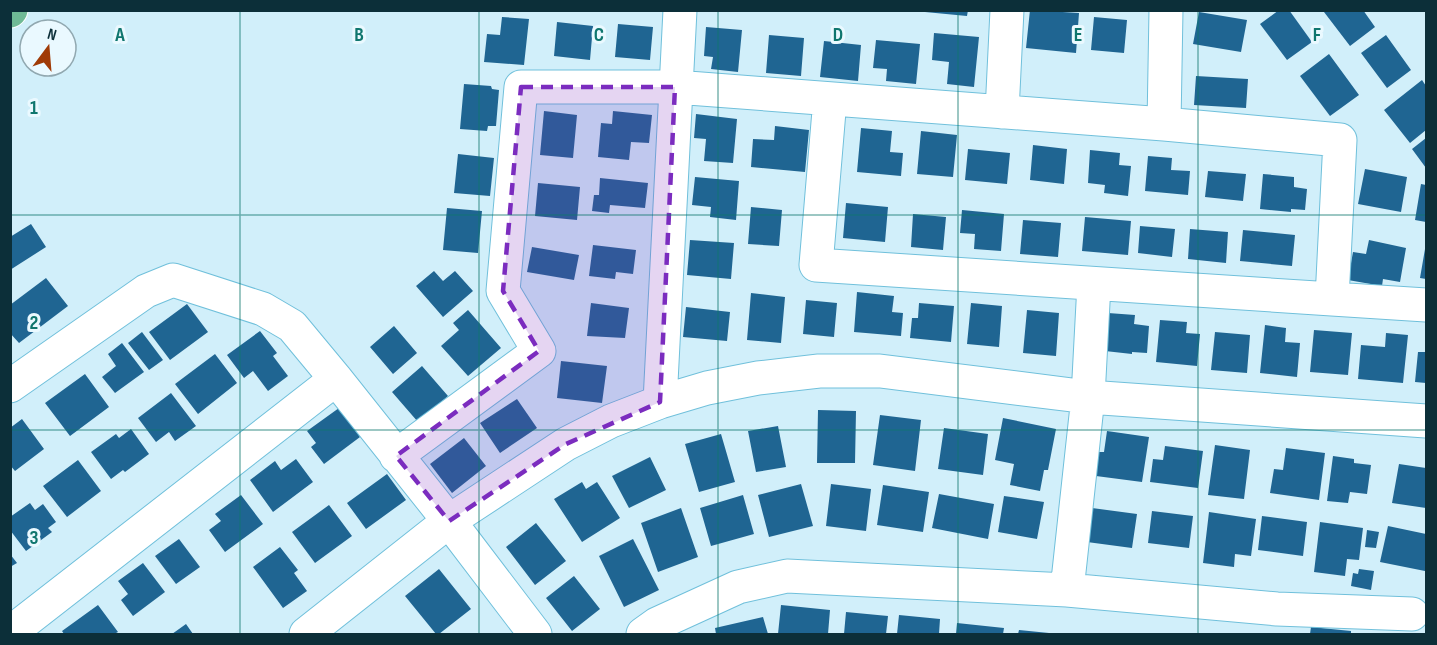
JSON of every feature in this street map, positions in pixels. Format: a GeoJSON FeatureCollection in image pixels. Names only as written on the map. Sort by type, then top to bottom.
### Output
{"type":"FeatureCollection","features":[{"type":"Feature","properties":{"kind":"street"},"geometry":{"type":"LineString","coordinates":[[660,402],[680,10]]}},
{"type":"Feature","properties":{"kind":"street"},"geometry":{"type":"LineString","coordinates":[[1002,112],[1007,10]]}},
{"type":"Feature","properties":{"kind":"street"},"geometry":{"type":"LineString","coordinates":[[1164,124],[1166,10]]}},
{"type":"Feature","properties":{"kind":"street"},"geometry":{"type":"LineString","coordinates":[[396,456],[539,351],[503,291],[521,87],[675,87],[1164,124],[1340,140],[1332,299]]}},
{"type":"Feature","properties":{"kind":"street"},"geometry":{"type":"LineString","coordinates":[[830,99],[816,265],[1426,304]]}},
{"type":"Feature","properties":{"kind":"street"},"geometry":{"type":"LineString","coordinates":[[10,386],[146,291],[173,280],[263,309],[292,327],[336,379],[535,634]]}},
{"type":"Feature","properties":{"kind":"street"},"geometry":{"type":"LineString","coordinates":[[1068,590],[1088,397],[1094,284]]}},
{"type":"Feature","properties":{"kind":"street"},"geometry":{"type":"LineString","coordinates":[[306,634],[449,521],[566,444],[611,421],[660,402],[707,388],[748,380],[819,371],[880,371],[1088,397],[1426,421]]}},
{"type":"Feature","properties":{"kind":"street"},"geometry":{"type":"LineString","coordinates":[[10,633],[336,379]]}},
{"type":"Feature","properties":{"kind":"street"},"geometry":{"type":"LineString","coordinates":[[643,634],[657,624],[738,587],[787,576],[1068,590],[1277,609],[1412,615]]}},
{"type":"Feature","properties":{"kind":"highlighted area"},"geometry":{"type":"Polygon","coordinates":[[[521,87],[675,87],[660,402],[566,444],[449,521],[396,456],[539,351],[503,291],[521,87]]]}},
{"type":"Feature","properties":{"kind":"building"},"geometry":{"type":"Polygon","coordinates":[[[925,10],[968,10],[967,16],[925,12],[925,10]]]}},
{"type":"Feature","properties":{"kind":"building"},"geometry":{"type":"Polygon","coordinates":[[[1030,10],[1079,13],[1076,53],[1026,48],[1030,10]]]}},
{"type":"Feature","properties":{"kind":"building"},"geometry":{"type":"Polygon","coordinates":[[[1279,10],[1289,10],[1312,42],[1287,60],[1260,24],[1279,10]]]}},
{"type":"Feature","properties":{"kind":"building"},"geometry":{"type":"Polygon","coordinates":[[[1326,10],[1363,10],[1375,27],[1350,46],[1324,12],[1326,10]]]}},
{"type":"Feature","properties":{"kind":"building"},"geometry":{"type":"Polygon","coordinates":[[[1199,12],[1247,20],[1241,52],[1193,44],[1199,12]]]}},
{"type":"Feature","properties":{"kind":"building"},"geometry":{"type":"Polygon","coordinates":[[[502,17],[529,19],[524,65],[484,62],[487,34],[500,35],[502,17]]]}},
{"type":"Feature","properties":{"kind":"building"},"geometry":{"type":"Polygon","coordinates":[[[1094,17],[1127,20],[1124,53],[1091,50],[1094,17]]]}},
{"type":"Feature","properties":{"kind":"building"},"geometry":{"type":"Polygon","coordinates":[[[557,22],[593,26],[590,60],[554,56],[557,22]]]}},
{"type":"Feature","properties":{"kind":"building"},"geometry":{"type":"Polygon","coordinates":[[[618,24],[653,27],[650,60],[615,57],[618,24]]]}},
{"type":"Feature","properties":{"kind":"building"},"geometry":{"type":"Polygon","coordinates":[[[706,27],[742,30],[738,72],[711,69],[713,57],[704,56],[706,27]]]}},
{"type":"Feature","properties":{"kind":"building"},"geometry":{"type":"Polygon","coordinates":[[[934,33],[979,37],[974,87],[947,84],[949,62],[932,60],[934,33]]]}},
{"type":"Feature","properties":{"kind":"building"},"geometry":{"type":"Polygon","coordinates":[[[769,35],[804,38],[801,76],[766,73],[769,35]]]}},
{"type":"Feature","properties":{"kind":"building"},"geometry":{"type":"Polygon","coordinates":[[[1386,35],[1411,70],[1387,88],[1361,53],[1386,35]]]}},
{"type":"Feature","properties":{"kind":"building"},"geometry":{"type":"Polygon","coordinates":[[[876,40],[920,44],[916,84],[886,81],[887,69],[873,68],[876,40]]]}},
{"type":"Feature","properties":{"kind":"building"},"geometry":{"type":"Polygon","coordinates":[[[824,41],[861,45],[858,81],[820,77],[824,41]]]}},
{"type":"Feature","properties":{"kind":"building"},"geometry":{"type":"Polygon","coordinates":[[[1329,54],[1359,95],[1330,116],[1300,76],[1329,54]]]}},
{"type":"Feature","properties":{"kind":"building"},"geometry":{"type":"Polygon","coordinates":[[[1196,76],[1248,79],[1246,108],[1194,105],[1196,76]]]}},
{"type":"Feature","properties":{"kind":"building"},"geometry":{"type":"Polygon","coordinates":[[[1422,80],[1426,86],[1426,130],[1410,143],[1384,110],[1422,80]]]}},
{"type":"Feature","properties":{"kind":"building"},"geometry":{"type":"Polygon","coordinates":[[[464,84],[491,86],[492,89],[499,90],[496,126],[488,126],[487,131],[460,129],[464,84]]]}},
{"type":"Feature","properties":{"kind":"building"},"geometry":{"type":"Polygon","coordinates":[[[544,111],[577,115],[573,158],[540,155],[544,111]]]}},
{"type":"Feature","properties":{"kind":"building"},"geometry":{"type":"Polygon","coordinates":[[[613,111],[652,115],[649,143],[631,142],[629,160],[598,157],[601,123],[612,124],[613,111]]]}},
{"type":"Feature","properties":{"kind":"building"},"geometry":{"type":"Polygon","coordinates":[[[696,114],[737,119],[733,163],[704,161],[706,139],[694,138],[696,114]]]}},
{"type":"Feature","properties":{"kind":"building"},"geometry":{"type":"Polygon","coordinates":[[[775,126],[809,130],[805,172],[751,167],[753,139],[774,140],[775,126]]]}},
{"type":"Feature","properties":{"kind":"building"},"geometry":{"type":"Polygon","coordinates":[[[861,128],[892,131],[890,152],[903,153],[901,176],[857,172],[861,128]]]}},
{"type":"Feature","properties":{"kind":"building"},"geometry":{"type":"Polygon","coordinates":[[[921,131],[957,135],[953,177],[917,174],[921,131]]]}},
{"type":"Feature","properties":{"kind":"building"},"geometry":{"type":"Polygon","coordinates":[[[1426,138],[1426,168],[1412,149],[1426,138]]]}},
{"type":"Feature","properties":{"kind":"building"},"geometry":{"type":"Polygon","coordinates":[[[1033,145],[1067,149],[1064,184],[1030,180],[1033,145]]]}},
{"type":"Feature","properties":{"kind":"building"},"geometry":{"type":"Polygon","coordinates":[[[968,149],[1010,153],[1007,184],[965,180],[968,149]]]}},
{"type":"Feature","properties":{"kind":"building"},"geometry":{"type":"Polygon","coordinates":[[[1090,150],[1120,153],[1119,165],[1131,166],[1128,196],[1104,193],[1105,185],[1088,183],[1090,150]]]}},
{"type":"Feature","properties":{"kind":"building"},"geometry":{"type":"Polygon","coordinates":[[[458,154],[494,158],[490,196],[454,193],[458,154]]]}},
{"type":"Feature","properties":{"kind":"building"},"geometry":{"type":"Polygon","coordinates":[[[1148,156],[1172,158],[1171,170],[1190,171],[1188,195],[1145,191],[1148,156]]]}},
{"type":"Feature","properties":{"kind":"building"},"geometry":{"type":"Polygon","coordinates":[[[1365,169],[1407,177],[1401,212],[1358,204],[1365,169]]]}},
{"type":"Feature","properties":{"kind":"building"},"geometry":{"type":"Polygon","coordinates":[[[1208,171],[1246,174],[1243,201],[1205,197],[1208,171]]]}},
{"type":"Feature","properties":{"kind":"building"},"geometry":{"type":"Polygon","coordinates":[[[1263,174],[1294,177],[1294,187],[1307,189],[1305,210],[1291,209],[1291,212],[1260,209],[1263,174]]]}},
{"type":"Feature","properties":{"kind":"building"},"geometry":{"type":"Polygon","coordinates":[[[695,177],[739,181],[736,220],[710,217],[711,207],[692,205],[695,177]]]}},
{"type":"Feature","properties":{"kind":"building"},"geometry":{"type":"Polygon","coordinates":[[[600,178],[648,183],[645,208],[610,205],[609,213],[592,211],[594,195],[599,195],[600,178]]]}},
{"type":"Feature","properties":{"kind":"building"},"geometry":{"type":"Polygon","coordinates":[[[538,183],[580,187],[577,220],[535,216],[538,183]]]}},
{"type":"Feature","properties":{"kind":"building"},"geometry":{"type":"Polygon","coordinates":[[[1421,184],[1426,185],[1426,222],[1415,220],[1421,184]]]}},
{"type":"Feature","properties":{"kind":"building"},"geometry":{"type":"Polygon","coordinates":[[[846,203],[888,207],[885,242],[843,238],[846,203]]]}},
{"type":"Feature","properties":{"kind":"building"},"geometry":{"type":"Polygon","coordinates":[[[751,207],[782,210],[779,246],[748,244],[751,207]]]}},
{"type":"Feature","properties":{"kind":"building"},"geometry":{"type":"Polygon","coordinates":[[[447,208],[482,211],[478,253],[443,250],[447,208]]]}},
{"type":"Feature","properties":{"kind":"building"},"geometry":{"type":"Polygon","coordinates":[[[962,210],[1004,214],[1001,251],[974,249],[975,234],[960,233],[962,210]]]}},
{"type":"Feature","properties":{"kind":"building"},"geometry":{"type":"Polygon","coordinates":[[[913,214],[946,217],[943,250],[911,247],[913,214]]]}},
{"type":"Feature","properties":{"kind":"building"},"geometry":{"type":"Polygon","coordinates":[[[1085,217],[1131,221],[1128,255],[1082,251],[1085,217]]]}},
{"type":"Feature","properties":{"kind":"building"},"geometry":{"type":"Polygon","coordinates":[[[1023,220],[1061,223],[1058,257],[1020,254],[1023,220]]]}},
{"type":"Feature","properties":{"kind":"building"},"geometry":{"type":"Polygon","coordinates":[[[31,224],[46,247],[10,270],[10,237],[31,224]]]}},
{"type":"Feature","properties":{"kind":"building"},"geometry":{"type":"Polygon","coordinates":[[[1140,226],[1175,229],[1172,257],[1138,253],[1140,226]]]}},
{"type":"Feature","properties":{"kind":"building"},"geometry":{"type":"Polygon","coordinates":[[[1190,229],[1228,232],[1226,263],[1188,259],[1190,229]]]}},
{"type":"Feature","properties":{"kind":"building"},"geometry":{"type":"Polygon","coordinates":[[[1243,230],[1295,235],[1292,266],[1240,261],[1243,230]]]}},
{"type":"Feature","properties":{"kind":"building"},"geometry":{"type":"Polygon","coordinates":[[[690,240],[734,243],[731,279],[687,275],[690,240]]]}},
{"type":"Feature","properties":{"kind":"building"},"geometry":{"type":"Polygon","coordinates":[[[1369,240],[1406,248],[1400,282],[1383,279],[1382,286],[1348,280],[1353,252],[1366,254],[1369,240]]]}},
{"type":"Feature","properties":{"kind":"building"},"geometry":{"type":"Polygon","coordinates":[[[593,245],[636,250],[633,274],[616,272],[615,279],[589,276],[593,245]]]}},
{"type":"Feature","properties":{"kind":"building"},"geometry":{"type":"Polygon","coordinates":[[[532,247],[579,255],[574,280],[527,272],[532,247]]]}},
{"type":"Feature","properties":{"kind":"building"},"geometry":{"type":"Polygon","coordinates":[[[1426,249],[1426,279],[1420,278],[1426,249]]]}},
{"type":"Feature","properties":{"kind":"building"},"geometry":{"type":"Polygon","coordinates":[[[434,271],[443,281],[455,271],[473,291],[443,317],[416,286],[434,271]]]}},
{"type":"Feature","properties":{"kind":"building"},"geometry":{"type":"Polygon","coordinates":[[[46,278],[68,306],[19,343],[10,333],[10,305],[46,278]]]}},
{"type":"Feature","properties":{"kind":"building"},"geometry":{"type":"Polygon","coordinates":[[[857,292],[894,296],[892,312],[903,313],[901,336],[854,332],[857,292]]]}},
{"type":"Feature","properties":{"kind":"building"},"geometry":{"type":"Polygon","coordinates":[[[751,293],[785,297],[781,343],[747,340],[751,293]]]}},
{"type":"Feature","properties":{"kind":"building"},"geometry":{"type":"Polygon","coordinates":[[[806,300],[837,303],[834,337],[803,334],[806,300]]]}},
{"type":"Feature","properties":{"kind":"building"},"geometry":{"type":"Polygon","coordinates":[[[591,303],[629,308],[625,338],[587,336],[591,303]]]}},
{"type":"Feature","properties":{"kind":"building"},"geometry":{"type":"Polygon","coordinates":[[[919,303],[954,306],[951,342],[910,338],[912,318],[918,318],[919,303]]]}},
{"type":"Feature","properties":{"kind":"building"},"geometry":{"type":"Polygon","coordinates":[[[971,303],[1002,306],[999,347],[967,344],[971,303]]]}},
{"type":"Feature","properties":{"kind":"building"},"geometry":{"type":"Polygon","coordinates":[[[187,304],[208,332],[170,360],[149,332],[187,304]]]}},
{"type":"Feature","properties":{"kind":"building"},"geometry":{"type":"Polygon","coordinates":[[[686,307],[730,312],[727,341],[683,337],[686,307]]]}},
{"type":"Feature","properties":{"kind":"building"},"geometry":{"type":"Polygon","coordinates":[[[468,310],[501,348],[468,376],[441,346],[459,330],[453,323],[468,310]]]}},
{"type":"Feature","properties":{"kind":"building"},"geometry":{"type":"Polygon","coordinates":[[[1027,310],[1059,313],[1056,356],[1023,353],[1027,310]]]}},
{"type":"Feature","properties":{"kind":"building"},"geometry":{"type":"Polygon","coordinates":[[[1108,313],[1135,315],[1134,324],[1149,326],[1147,353],[1105,351],[1108,313]]]}},
{"type":"Feature","properties":{"kind":"building"},"geometry":{"type":"Polygon","coordinates":[[[1160,320],[1187,322],[1186,333],[1200,334],[1197,366],[1156,362],[1160,320]]]}},
{"type":"Feature","properties":{"kind":"building"},"geometry":{"type":"Polygon","coordinates":[[[1265,325],[1286,328],[1285,342],[1300,343],[1297,377],[1260,373],[1265,325]]]}},
{"type":"Feature","properties":{"kind":"building"},"geometry":{"type":"Polygon","coordinates":[[[394,326],[417,353],[393,374],[370,347],[394,326]]]}},
{"type":"Feature","properties":{"kind":"building"},"geometry":{"type":"Polygon","coordinates":[[[1314,330],[1352,333],[1348,375],[1310,372],[1314,330]]]}},
{"type":"Feature","properties":{"kind":"building"},"geometry":{"type":"Polygon","coordinates":[[[260,331],[277,353],[273,356],[288,376],[268,391],[253,371],[244,378],[227,355],[260,331]]]}},
{"type":"Feature","properties":{"kind":"building"},"geometry":{"type":"Polygon","coordinates":[[[142,332],[163,360],[149,370],[128,343],[142,332]]]}},
{"type":"Feature","properties":{"kind":"building"},"geometry":{"type":"Polygon","coordinates":[[[1215,332],[1250,335],[1247,373],[1211,370],[1215,332]]]}},
{"type":"Feature","properties":{"kind":"building"},"geometry":{"type":"Polygon","coordinates":[[[1386,333],[1408,335],[1403,383],[1358,379],[1361,345],[1385,347],[1386,333]]]}},
{"type":"Feature","properties":{"kind":"building"},"geometry":{"type":"Polygon","coordinates":[[[122,343],[144,372],[115,393],[102,377],[116,366],[108,354],[122,343]]]}},
{"type":"Feature","properties":{"kind":"building"},"geometry":{"type":"Polygon","coordinates":[[[1418,352],[1426,352],[1426,383],[1415,382],[1418,352]]]}},
{"type":"Feature","properties":{"kind":"building"},"geometry":{"type":"Polygon","coordinates":[[[215,354],[237,383],[198,414],[175,384],[215,354]]]}},
{"type":"Feature","properties":{"kind":"building"},"geometry":{"type":"Polygon","coordinates":[[[561,361],[607,366],[602,403],[557,398],[561,361]]]}},
{"type":"Feature","properties":{"kind":"building"},"geometry":{"type":"Polygon","coordinates":[[[422,366],[448,396],[418,422],[392,392],[422,366]]]}},
{"type":"Feature","properties":{"kind":"building"},"geometry":{"type":"Polygon","coordinates":[[[85,374],[109,407],[70,436],[45,403],[85,374]]]}},
{"type":"Feature","properties":{"kind":"building"},"geometry":{"type":"Polygon","coordinates":[[[171,393],[196,426],[175,441],[169,432],[156,442],[138,418],[171,393]]]}},
{"type":"Feature","properties":{"kind":"building"},"geometry":{"type":"Polygon","coordinates":[[[517,399],[537,428],[500,453],[480,423],[517,399]]]}},
{"type":"Feature","properties":{"kind":"building"},"geometry":{"type":"Polygon","coordinates":[[[339,408],[360,437],[324,464],[311,447],[316,443],[307,431],[339,408]]]}},
{"type":"Feature","properties":{"kind":"building"},"geometry":{"type":"Polygon","coordinates":[[[818,410],[856,411],[855,463],[817,463],[818,410]]]}},
{"type":"Feature","properties":{"kind":"building"},"geometry":{"type":"Polygon","coordinates":[[[880,415],[921,420],[915,471],[873,465],[880,415]]]}},
{"type":"Feature","properties":{"kind":"building"},"geometry":{"type":"Polygon","coordinates":[[[1003,418],[1056,429],[1048,470],[1044,470],[1040,491],[1010,485],[1014,464],[995,460],[1003,418]]]}},
{"type":"Feature","properties":{"kind":"building"},"geometry":{"type":"Polygon","coordinates":[[[22,419],[44,449],[15,471],[10,465],[10,428],[22,419]]]}},
{"type":"Feature","properties":{"kind":"building"},"geometry":{"type":"Polygon","coordinates":[[[778,426],[786,467],[756,472],[748,431],[778,426]]]}},
{"type":"Feature","properties":{"kind":"building"},"geometry":{"type":"Polygon","coordinates":[[[944,428],[988,434],[983,475],[938,469],[944,428]]]}},
{"type":"Feature","properties":{"kind":"building"},"geometry":{"type":"Polygon","coordinates":[[[131,429],[149,454],[125,472],[123,470],[111,479],[91,452],[116,434],[119,438],[131,429]]]}},
{"type":"Feature","properties":{"kind":"building"},"geometry":{"type":"Polygon","coordinates":[[[1107,431],[1149,437],[1142,482],[1096,476],[1099,452],[1104,452],[1107,431]]]}},
{"type":"Feature","properties":{"kind":"building"},"geometry":{"type":"Polygon","coordinates":[[[721,434],[735,482],[699,492],[685,444],[721,434]]]}},
{"type":"Feature","properties":{"kind":"building"},"geometry":{"type":"Polygon","coordinates":[[[464,438],[486,466],[452,493],[430,464],[464,438]]]}},
{"type":"Feature","properties":{"kind":"building"},"geometry":{"type":"Polygon","coordinates":[[[1215,445],[1250,450],[1244,499],[1208,495],[1215,445]]]}},
{"type":"Feature","properties":{"kind":"building"},"geometry":{"type":"Polygon","coordinates":[[[1165,446],[1203,451],[1198,488],[1150,482],[1153,459],[1163,460],[1165,446]]]}},
{"type":"Feature","properties":{"kind":"building"},"geometry":{"type":"Polygon","coordinates":[[[1286,448],[1325,453],[1319,500],[1270,493],[1274,469],[1283,470],[1286,448]]]}},
{"type":"Feature","properties":{"kind":"building"},"geometry":{"type":"Polygon","coordinates":[[[1333,456],[1354,459],[1354,463],[1371,465],[1367,494],[1350,492],[1348,503],[1327,501],[1333,456]]]}},
{"type":"Feature","properties":{"kind":"building"},"geometry":{"type":"Polygon","coordinates":[[[650,457],[666,490],[629,508],[612,476],[650,457]]]}},
{"type":"Feature","properties":{"kind":"building"},"geometry":{"type":"Polygon","coordinates":[[[296,459],[313,482],[273,512],[250,480],[275,461],[281,470],[296,459]]]}},
{"type":"Feature","properties":{"kind":"building"},"geometry":{"type":"Polygon","coordinates":[[[78,460],[101,491],[67,517],[43,486],[78,460]]]}},
{"type":"Feature","properties":{"kind":"building"},"geometry":{"type":"Polygon","coordinates":[[[1399,464],[1426,468],[1426,508],[1392,503],[1399,464]]]}},
{"type":"Feature","properties":{"kind":"building"},"geometry":{"type":"Polygon","coordinates":[[[387,474],[406,500],[366,529],[347,503],[387,474]]]}},
{"type":"Feature","properties":{"kind":"building"},"geometry":{"type":"Polygon","coordinates":[[[582,482],[586,489],[597,482],[620,518],[582,542],[554,499],[582,482]]]}},
{"type":"Feature","properties":{"kind":"building"},"geometry":{"type":"Polygon","coordinates":[[[801,484],[813,526],[769,537],[758,495],[801,484]]]}},
{"type":"Feature","properties":{"kind":"building"},"geometry":{"type":"Polygon","coordinates":[[[831,484],[871,489],[866,531],[826,526],[831,484]]]}},
{"type":"Feature","properties":{"kind":"building"},"geometry":{"type":"Polygon","coordinates":[[[883,485],[929,492],[923,532],[877,525],[883,485]]]}},
{"type":"Feature","properties":{"kind":"building"},"geometry":{"type":"Polygon","coordinates":[[[939,494],[994,504],[988,539],[932,528],[939,494]]]}},
{"type":"Feature","properties":{"kind":"building"},"geometry":{"type":"Polygon","coordinates":[[[241,495],[263,524],[225,552],[209,530],[221,521],[215,514],[241,495]]]}},
{"type":"Feature","properties":{"kind":"building"},"geometry":{"type":"Polygon","coordinates":[[[743,495],[754,534],[711,546],[700,508],[743,495]]]}},
{"type":"Feature","properties":{"kind":"building"},"geometry":{"type":"Polygon","coordinates":[[[1004,496],[1044,502],[1037,539],[998,532],[1004,496]]]}},
{"type":"Feature","properties":{"kind":"building"},"geometry":{"type":"Polygon","coordinates":[[[30,503],[35,510],[43,504],[56,522],[48,528],[52,532],[26,551],[10,530],[10,517],[30,503]]]}},
{"type":"Feature","properties":{"kind":"building"},"geometry":{"type":"Polygon","coordinates":[[[329,505],[352,536],[315,563],[292,532],[329,505]]]}},
{"type":"Feature","properties":{"kind":"building"},"geometry":{"type":"Polygon","coordinates":[[[681,508],[698,557],[658,572],[641,523],[681,508]]]}},
{"type":"Feature","properties":{"kind":"building"},"geometry":{"type":"Polygon","coordinates":[[[1092,508],[1137,514],[1132,548],[1087,542],[1092,508]]]}},
{"type":"Feature","properties":{"kind":"building"},"geometry":{"type":"Polygon","coordinates":[[[1152,511],[1193,516],[1189,548],[1148,543],[1152,511]]]}},
{"type":"Feature","properties":{"kind":"building"},"geometry":{"type":"Polygon","coordinates":[[[1209,512],[1256,519],[1251,556],[1235,554],[1234,567],[1203,563],[1209,512]]]}},
{"type":"Feature","properties":{"kind":"building"},"geometry":{"type":"Polygon","coordinates":[[[1262,516],[1307,522],[1303,556],[1258,550],[1262,516]]]}},
{"type":"Feature","properties":{"kind":"building"},"geometry":{"type":"Polygon","coordinates":[[[1320,522],[1363,528],[1359,560],[1347,559],[1345,576],[1314,572],[1320,522]]]}},
{"type":"Feature","properties":{"kind":"building"},"geometry":{"type":"Polygon","coordinates":[[[536,523],[566,561],[535,585],[506,547],[536,523]]]}},
{"type":"Feature","properties":{"kind":"building"},"geometry":{"type":"Polygon","coordinates":[[[1388,526],[1426,534],[1425,571],[1380,562],[1388,526]]]}},
{"type":"Feature","properties":{"kind":"building"},"geometry":{"type":"Polygon","coordinates":[[[1367,530],[1379,532],[1376,548],[1365,547],[1367,530]]]}},
{"type":"Feature","properties":{"kind":"building"},"geometry":{"type":"Polygon","coordinates":[[[179,539],[200,567],[176,584],[155,556],[179,539]]]}},
{"type":"Feature","properties":{"kind":"building"},"geometry":{"type":"Polygon","coordinates":[[[633,539],[659,590],[624,607],[599,556],[633,539]]]}},
{"type":"Feature","properties":{"kind":"building"},"geometry":{"type":"Polygon","coordinates":[[[280,547],[298,570],[294,573],[307,591],[283,608],[253,567],[280,547]]]}},
{"type":"Feature","properties":{"kind":"building"},"geometry":{"type":"Polygon","coordinates":[[[10,554],[17,563],[10,567],[10,554]]]}},
{"type":"Feature","properties":{"kind":"building"},"geometry":{"type":"Polygon","coordinates":[[[143,563],[165,592],[133,616],[121,600],[128,594],[118,581],[143,563]]]}},
{"type":"Feature","properties":{"kind":"building"},"geometry":{"type":"Polygon","coordinates":[[[439,569],[471,609],[436,634],[405,596],[439,569]]]}},
{"type":"Feature","properties":{"kind":"building"},"geometry":{"type":"Polygon","coordinates":[[[1359,569],[1374,571],[1371,590],[1351,586],[1353,573],[1358,574],[1359,569]]]}},
{"type":"Feature","properties":{"kind":"building"},"geometry":{"type":"Polygon","coordinates":[[[574,576],[600,609],[572,631],[546,598],[574,576]]]}},
{"type":"Feature","properties":{"kind":"building"},"geometry":{"type":"Polygon","coordinates":[[[98,605],[118,632],[114,634],[64,634],[62,631],[98,605]]]}},
{"type":"Feature","properties":{"kind":"building"},"geometry":{"type":"Polygon","coordinates":[[[781,605],[830,610],[828,634],[778,634],[781,605]]]}},
{"type":"Feature","properties":{"kind":"building"},"geometry":{"type":"Polygon","coordinates":[[[846,612],[888,616],[886,634],[844,634],[846,612]]]}},
{"type":"Feature","properties":{"kind":"building"},"geometry":{"type":"Polygon","coordinates":[[[899,615],[940,619],[939,634],[897,634],[899,615]]]}},
{"type":"Feature","properties":{"kind":"building"},"geometry":{"type":"Polygon","coordinates":[[[763,617],[768,634],[716,634],[715,628],[763,617]]]}},
{"type":"Feature","properties":{"kind":"building"},"geometry":{"type":"Polygon","coordinates":[[[957,623],[1004,628],[1003,634],[956,634],[957,623]]]}},
{"type":"Feature","properties":{"kind":"building"},"geometry":{"type":"Polygon","coordinates":[[[186,624],[193,634],[172,634],[186,624]]]}},
{"type":"Feature","properties":{"kind":"building"},"geometry":{"type":"Polygon","coordinates":[[[1311,627],[1351,631],[1351,634],[1310,634],[1311,627]]]}},
{"type":"Feature","properties":{"kind":"building"},"geometry":{"type":"Polygon","coordinates":[[[1019,630],[1049,633],[1049,634],[1018,634],[1019,630]]]}}]}
